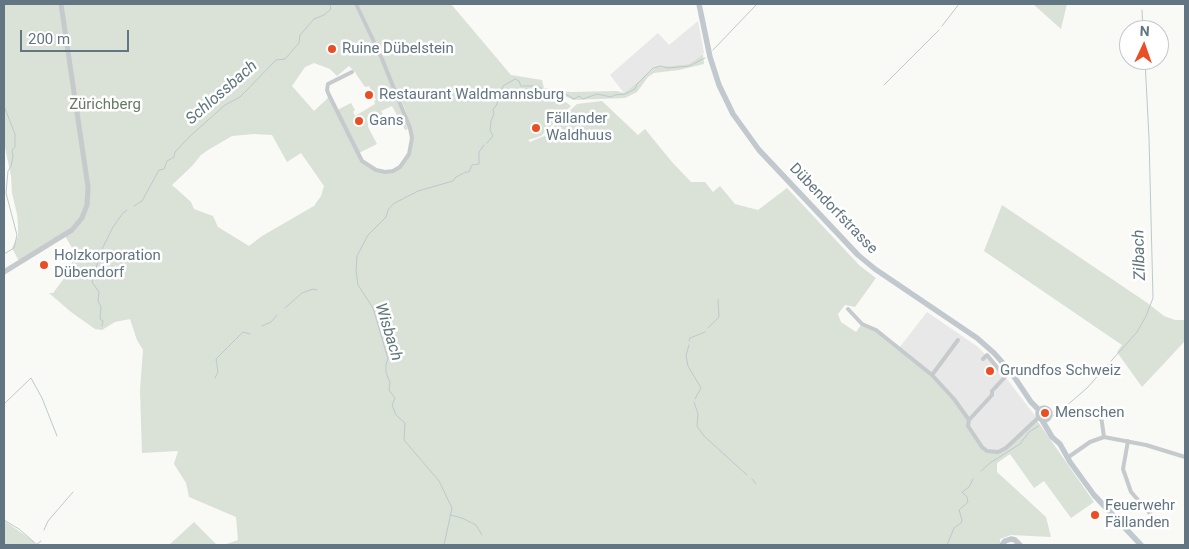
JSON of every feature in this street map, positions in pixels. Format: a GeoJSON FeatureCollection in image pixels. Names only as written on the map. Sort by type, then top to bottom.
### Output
{"type":"FeatureCollection","features":[{"type":"Feature","properties":{"kind":"main road","name":"Dübendorfstrasse"},"geometry":{"type":"LineString","coordinates":[[699,4],[710,57],[724,97],[742,127],[759,150],[858,255],[875,269],[977,338],[994,353],[1011,372],[1031,402],[1039,410],[1048,409],[1050,414],[1043,418],[1052,437],[1060,444],[1100,501],[1141,545]]}},
{"type":"Feature","properties":{"kind":"main road"},"geometry":{"type":"LineString","coordinates":[[1039,410],[1038,414],[1043,418]]}},
{"type":"Feature","properties":{"kind":"main road"},"geometry":{"type":"LineString","coordinates":[[1002,545],[1005,540],[1011,538],[1020,545]]}},
{"type":"Feature","properties":{"kind":"street"},"geometry":{"type":"LineString","coordinates":[[4,272],[72,230],[82,218],[87,205],[88,187],[62,4]]}},
{"type":"Feature","properties":{"kind":"street"},"geometry":{"type":"LineString","coordinates":[[352,72],[328,84],[329,96],[362,161],[376,170],[384,172],[393,171],[406,161],[410,154],[412,138],[406,117],[391,80],[356,4]]}},
{"type":"Feature","properties":{"kind":"street"},"geometry":{"type":"LineString","coordinates":[[848,309],[862,324],[876,330],[932,375],[969,420]]}},
{"type":"Feature","properties":{"kind":"street"},"geometry":{"type":"LineString","coordinates":[[932,375],[958,340]]}},
{"type":"Feature","properties":{"kind":"street"},"geometry":{"type":"LineString","coordinates":[[983,359],[987,355],[1005,377],[992,391],[992,395],[969,420],[968,426],[982,447],[987,451],[1000,451],[1043,418]]}},
{"type":"Feature","properties":{"kind":"street"},"geometry":{"type":"LineString","coordinates":[[1101,416],[1104,437]]}},
{"type":"Feature","properties":{"kind":"street"},"geometry":{"type":"LineString","coordinates":[[1068,455],[1090,442],[1104,437],[1128,441],[1185,457]]}},
{"type":"Feature","properties":{"kind":"street"},"geometry":{"type":"LineString","coordinates":[[1128,441],[1123,468],[1132,492],[1162,527]]}},
{"type":"Feature","properties":{"kind":"shaded area"},"geometry":{"type":"Polygon","coordinates":[[[698,21],[704,53],[689,64],[656,67],[624,93],[610,75],[658,33],[669,45],[698,21]]]}},
{"type":"Feature","properties":{"kind":"shaded area"},"geometry":{"type":"Polygon","coordinates":[[[927,312],[978,347],[1000,370],[1036,417],[1024,431],[1000,451],[987,451],[899,348],[927,312]]]}},
{"type":"Feature","properties":{"kind":"green space","name":"Zürichberg"},"geometry":{"type":"Polygon","coordinates":[[[4,4],[354,4],[389,78],[408,129],[405,130],[392,106],[381,111],[383,115],[368,123],[368,127],[377,144],[357,154],[369,167],[385,172],[400,167],[412,146],[410,128],[405,109],[358,4],[451,4],[511,75],[542,80],[544,88],[570,92],[617,91],[624,93],[656,67],[689,64],[703,54],[704,64],[654,73],[648,77],[637,92],[625,98],[573,100],[565,96],[563,100],[571,106],[541,136],[528,140],[530,142],[549,134],[549,131],[577,104],[602,101],[638,135],[645,129],[691,182],[705,182],[713,192],[720,186],[735,204],[758,210],[787,188],[860,266],[876,278],[855,307],[845,305],[838,314],[841,322],[856,332],[862,324],[876,330],[932,375],[954,399],[969,420],[967,423],[982,447],[987,451],[1000,451],[1036,419],[1094,502],[1071,518],[1044,481],[1034,488],[1010,454],[997,463],[997,472],[1046,517],[1051,537],[1011,535],[1000,539],[1000,545],[224,545],[238,540],[236,517],[189,497],[186,483],[174,464],[178,451],[142,453],[140,390],[143,350],[137,340],[130,319],[115,322],[102,330],[95,329],[49,293],[53,293],[69,272],[75,253],[65,236],[20,263],[12,248],[18,236],[18,225],[4,143],[4,4]],[[314,63],[305,67],[292,86],[314,111],[329,97],[337,110],[351,103],[355,110],[353,112],[355,116],[375,104],[374,101],[376,100],[369,86],[365,87],[349,66],[337,76],[330,69],[314,63]],[[272,135],[232,136],[208,150],[172,185],[191,202],[194,209],[213,216],[218,227],[249,246],[262,236],[314,206],[321,196],[324,186],[301,153],[287,162],[272,135]]]}},
{"type":"Feature","properties":{"kind":"green space"},"geometry":{"type":"Polygon","coordinates":[[[1033,4],[1067,4],[1061,29],[1033,4]]]}},
{"type":"Feature","properties":{"kind":"green space"},"geometry":{"type":"Polygon","coordinates":[[[1002,205],[1164,316],[1175,320],[1185,320],[1185,341],[1142,387],[1117,352],[1122,345],[984,251],[1002,205]]]}},
{"type":"Feature","properties":{"kind":"green space"},"geometry":{"type":"Polygon","coordinates":[[[4,521],[6,522],[39,545],[4,545],[4,521]]]}},
{"type":"Feature","properties":{"kind":"green space"},"geometry":{"type":"Polygon","coordinates":[[[194,522],[217,545],[169,545],[194,522]]]}},
{"type":"Feature","properties":{"kind":"waterway","name":"Schlossbach"},"geometry":{"type":"LineString","coordinates":[[134,206],[142,201],[159,170],[164,169],[167,161],[174,157],[175,152],[189,137],[225,105],[240,97],[276,60],[285,59],[299,43],[300,35],[314,19],[324,15],[331,9],[330,4]]}},
{"type":"Feature","properties":{"kind":"waterway","name":"Wisbach"},"geometry":{"type":"LineString","coordinates":[[713,50],[757,4]]}},
{"type":"Feature","properties":{"kind":"waterway"},"geometry":{"type":"LineString","coordinates":[[942,26],[959,4]]}},
{"type":"Feature","properties":{"kind":"waterway","name":"Zilbach"},"geometry":{"type":"LineString","coordinates":[[1142,10],[1142,20]]}},
{"type":"Feature","properties":{"kind":"waterway"},"geometry":{"type":"LineString","coordinates":[[884,85],[939,30]]}},
{"type":"Feature","properties":{"kind":"waterway","name":"Wisbach"},"geometry":{"type":"LineString","coordinates":[[487,143],[493,136],[490,130],[494,114],[493,109],[496,106],[503,86],[515,79],[519,81],[521,86],[538,86],[550,94],[562,92],[574,99],[579,96],[583,99],[597,94],[611,97],[625,94],[635,89],[637,84],[653,68],[661,66],[668,68],[689,66],[705,58]]}},
{"type":"Feature","properties":{"kind":"waterway","name":"Zilbach"},"geometry":{"type":"LineString","coordinates":[[1058,413],[1087,388],[1137,332],[1153,298],[1146,70]]}},
{"type":"Feature","properties":{"kind":"waterway"},"geometry":{"type":"LineString","coordinates":[[4,106],[15,134],[15,147],[12,150],[13,156],[8,171],[6,193],[17,235],[14,248],[4,254]]}},
{"type":"Feature","properties":{"kind":"waterway","name":"Wisbach"},"geometry":{"type":"LineString","coordinates":[[444,545],[452,508],[439,481],[404,440],[405,423],[396,415],[392,405],[395,398],[389,390],[390,382],[386,373],[388,359],[373,308],[358,285],[356,271],[357,256],[368,235],[386,217],[388,210],[393,204],[418,191],[453,181],[456,177],[469,172],[472,165],[479,164],[479,152],[484,145]]}},
{"type":"Feature","properties":{"kind":"waterway","name":"Schlossbach"},"geometry":{"type":"LineString","coordinates":[[102,326],[103,321],[100,319],[101,307],[98,301],[99,292],[92,282],[101,251],[113,227],[127,210]]}},
{"type":"Feature","properties":{"kind":"waterway"},"geometry":{"type":"LineString","coordinates":[[285,308],[302,293],[313,289],[317,290]]}},
{"type":"Feature","properties":{"kind":"waterway"},"geometry":{"type":"LineString","coordinates":[[708,328],[719,317],[718,299]]}},
{"type":"Feature","properties":{"kind":"waterway"},"geometry":{"type":"LineString","coordinates":[[262,326],[271,322],[277,315]]}},
{"type":"Feature","properties":{"kind":"waterway"},"geometry":{"type":"LineString","coordinates":[[215,378],[218,372],[216,359],[243,332],[250,334]]}},
{"type":"Feature","properties":{"kind":"waterway"},"geometry":{"type":"LineString","coordinates":[[689,341],[690,338],[705,332]]}},
{"type":"Feature","properties":{"kind":"waterway"},"geometry":{"type":"LineString","coordinates":[[689,345],[686,356],[688,366],[701,388],[695,399]]}},
{"type":"Feature","properties":{"kind":"waterway"},"geometry":{"type":"LineString","coordinates":[[4,404],[31,378],[42,398],[57,436]]}},
{"type":"Feature","properties":{"kind":"waterway"},"geometry":{"type":"LineString","coordinates":[[694,402],[698,414],[697,426],[704,436],[747,475]]}},
{"type":"Feature","properties":{"kind":"waterway","name":"Zilbach"},"geometry":{"type":"LineString","coordinates":[[981,471],[1020,444],[1030,431],[1039,426]]}},
{"type":"Feature","properties":{"kind":"waterway"},"geometry":{"type":"LineString","coordinates":[[752,479],[756,484]]}},
{"type":"Feature","properties":{"kind":"waterway","name":"Zilbach"},"geometry":{"type":"LineString","coordinates":[[947,545],[954,528],[961,523],[959,510],[968,502],[967,497],[962,492],[969,487],[973,479]]}},
{"type":"Feature","properties":{"kind":"waterway","name":"Schlossbach"},"geometry":{"type":"LineString","coordinates":[[44,530],[48,521],[73,492]]}},
{"type":"Feature","properties":{"kind":"waterway"},"geometry":{"type":"LineString","coordinates":[[450,515],[462,518],[476,525],[482,535]]}},
{"type":"Feature","properties":{"kind":"waterway","name":"Schlossbach"},"geometry":{"type":"LineString","coordinates":[[4,520],[19,529],[34,542]]}},
{"type":"Feature","properties":{"kind":"waterway","name":"Schlossbach"},"geometry":{"type":"LineString","coordinates":[[36,545],[41,541]]}},
{"type":"Feature","properties":{"kind":"place","name":"Ruine Dübelstein"},"geometry":{"type":"Point","coordinates":[332,49]}},
{"type":"Feature","properties":{"kind":"place","name":"Restaurant Waldmannsburg"},"geometry":{"type":"Point","coordinates":[369,95]}},
{"type":"Feature","properties":{"kind":"place","name":"Gans"},"geometry":{"type":"Point","coordinates":[359,121]}},
{"type":"Feature","properties":{"kind":"place","name":"Fällander Waldhuus"},"geometry":{"type":"Point","coordinates":[536,128]}},
{"type":"Feature","properties":{"kind":"place","name":"Holzkorporation Dübendorf"},"geometry":{"type":"Point","coordinates":[44,265]}},
{"type":"Feature","properties":{"kind":"place","name":"Grundfos Schweiz"},"geometry":{"type":"Point","coordinates":[990,371]}},
{"type":"Feature","properties":{"kind":"place","name":"Menschen"},"geometry":{"type":"Point","coordinates":[1045,413]}},
{"type":"Feature","properties":{"kind":"place","name":"Feuerwehr Fällanden"},"geometry":{"type":"Point","coordinates":[1095,515]}}]}
